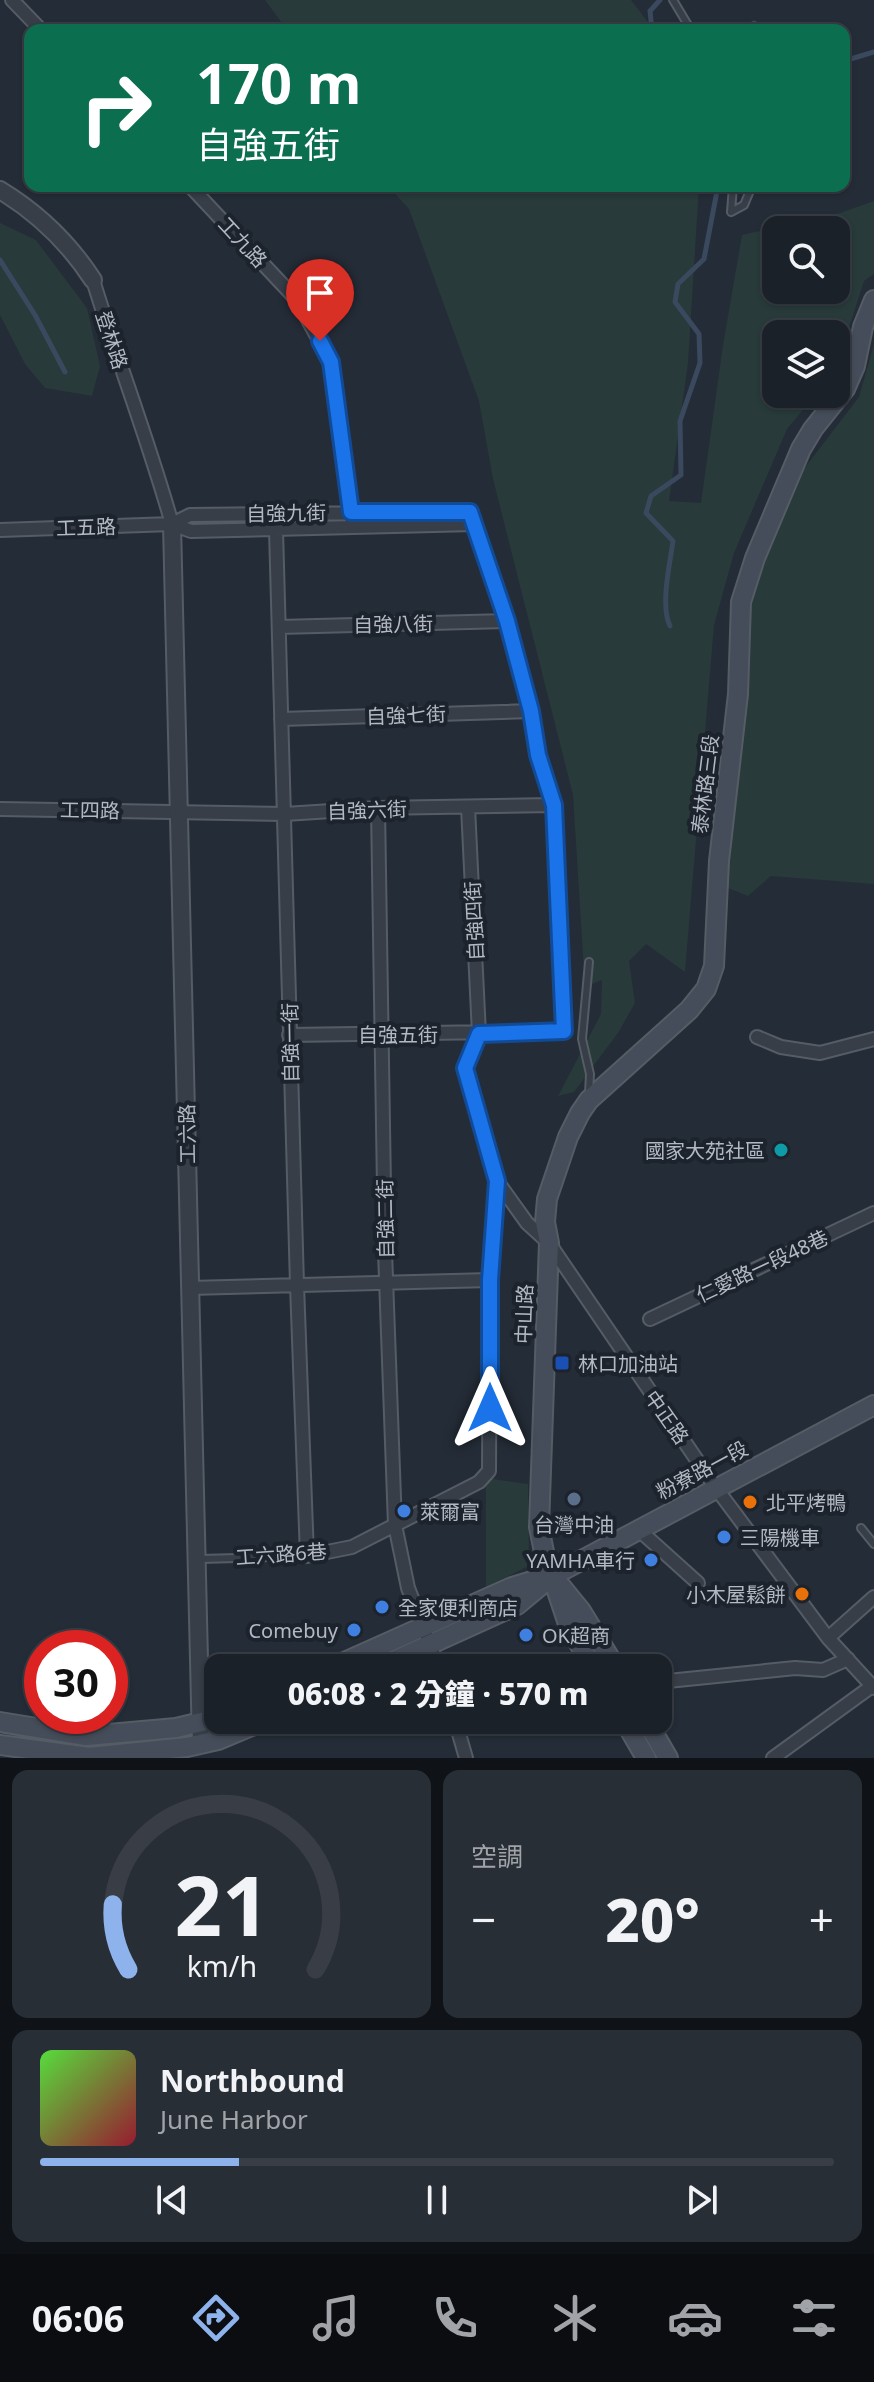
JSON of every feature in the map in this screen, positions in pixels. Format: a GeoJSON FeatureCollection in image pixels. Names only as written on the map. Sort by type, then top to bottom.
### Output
{"type":"FeatureCollection","features":[{"type":"Feature","properties":{"kind":"main road","name":"泰林路三段"},"geometry":{"type":"LineString","coordinates":[[549,1243],[545,1222],[547,1199],[568,1137],[589,1100],[668,1031],[706,989],[714,966],[719,861],[738,694],[741,602],[755,558],[801,449],[845,389],[874,300]]}},
{"type":"Feature","properties":{"kind":"main road","name":"中山路"},"geometry":{"type":"LineString","coordinates":[[549,1243],[539,1527],[568,1624],[585,1654]]}},
{"type":"Feature","properties":{"kind":"main road","name":"粉寮路一段"},"geometry":{"type":"LineString","coordinates":[[398,1654],[425,1635],[512,1587],[552,1576],[874,1405]]}},
{"type":"Feature","properties":{"kind":"main road","name":"中山路"},"geometry":{"type":"LineString","coordinates":[[552,1576],[581,1611],[607,1654]]}},
{"type":"Feature","properties":{"kind":"main road","name":"粉寮路一段"},"geometry":{"type":"LineString","coordinates":[[371,1654],[425,1635]]}},
{"type":"Feature","properties":{"kind":"main road"},"geometry":{"type":"LineString","coordinates":[[0,1722],[24,1726]]}},
{"type":"Feature","properties":{"kind":"main road"},"geometry":{"type":"LineString","coordinates":[[128,1731],[204,1722]]}},
{"type":"Feature","properties":{"kind":"main road"},"geometry":{"type":"LineString","coordinates":[[73,1734],[102,1734]]}},
{"type":"Feature","properties":{"kind":"main road"},"geometry":{"type":"LineString","coordinates":[[0,1745],[25,1754],[89,1757],[201,1744],[232,1734]]}},
{"type":"Feature","properties":{"kind":"main road"},"geometry":{"type":"LineString","coordinates":[[632,1734],[646,1758]]}},
{"type":"Feature","properties":{"kind":"main road"},"geometry":{"type":"LineString","coordinates":[[654,1734],[668,1758]]}},
{"type":"Feature","properties":{"kind":"street"},"geometry":{"type":"LineString","coordinates":[[12,0],[35,24]]}},
{"type":"Feature","properties":{"kind":"street","name":"登林路"},"geometry":{"type":"LineString","coordinates":[[0,190],[40,218],[73,249],[93,280],[120,367],[158,471],[172,524]]}},
{"type":"Feature","properties":{"kind":"street","name":"工九路"},"geometry":{"type":"LineString","coordinates":[[196,192],[297,300],[331,362],[353,528]]}},
{"type":"Feature","properties":{"kind":"street","name":"自強九街"},"geometry":{"type":"LineString","coordinates":[[351,512],[470,512],[474,524],[191,531],[172,524],[190,515],[351,512]]}},
{"type":"Feature","properties":{"kind":"street","name":"工五路"},"geometry":{"type":"LineString","coordinates":[[0,530],[172,524]]}},
{"type":"Feature","properties":{"kind":"street","name":"工六路"},"geometry":{"type":"LineString","coordinates":[[172,524],[197,1559],[204,1654]]}},
{"type":"Feature","properties":{"kind":"street","name":"自強五街"},"geometry":{"type":"LineString","coordinates":[[289,1035],[564,1031],[554,805],[538,755],[531,711],[507,621],[474,524]]}},
{"type":"Feature","properties":{"kind":"street","name":"自強一街"},"geometry":{"type":"LineString","coordinates":[[276,530],[307,1556]]}},
{"type":"Feature","properties":{"kind":"street","name":"自強八街"},"geometry":{"type":"LineString","coordinates":[[279,627],[507,621]]}},
{"type":"Feature","properties":{"kind":"street","name":"自強七街"},"geometry":{"type":"LineString","coordinates":[[281,719],[531,711]]}},
{"type":"Feature","properties":{"kind":"street","name":"自強六街"},"geometry":{"type":"LineString","coordinates":[[179,811],[285,814],[378,808],[554,805]]}},
{"type":"Feature","properties":{"kind":"street","name":"自強四街"},"geometry":{"type":"LineString","coordinates":[[468,807],[479,1034]]}},
{"type":"Feature","properties":{"kind":"street","name":"自強二街"},"geometry":{"type":"LineString","coordinates":[[378,808],[386,1283],[395,1525],[408,1588],[433,1654]]}},
{"type":"Feature","properties":{"kind":"street","name":"工四路"},"geometry":{"type":"LineString","coordinates":[[0,809],[179,811]]}},
{"type":"Feature","properties":{"kind":"street"},"geometry":{"type":"LineString","coordinates":[[190,1288],[490,1280],[497,1181],[465,1068],[479,1034]]}},
{"type":"Feature","properties":{"kind":"street"},"geometry":{"type":"LineString","coordinates":[[757,1037],[781,1047],[820,1053],[874,1039]]}},
{"type":"Feature","properties":{"kind":"street","name":"中正路"},"geometry":{"type":"LineString","coordinates":[[497,1181],[527,1223],[549,1243],[716,1488],[828,1638],[873,1687]]}},
{"type":"Feature","properties":{"kind":"street","name":"仁愛路一段48巷"},"geometry":{"type":"LineString","coordinates":[[650,1319],[874,1213]]}},
{"type":"Feature","properties":{"kind":"street","name":"工六路6巷"},"geometry":{"type":"LineString","coordinates":[[307,1556],[352,1547],[479,1482],[489,1471],[490,1280]]}},
{"type":"Feature","properties":{"kind":"street"},"geometry":{"type":"LineString","coordinates":[[638,1529],[698,1583]]}},
{"type":"Feature","properties":{"kind":"street"},"geometry":{"type":"LineString","coordinates":[[828,1638],[874,1597]]}},
{"type":"Feature","properties":{"kind":"street"},"geometry":{"type":"LineString","coordinates":[[672,1681],[795,1668],[823,1670],[848,1659]]}},
{"type":"Feature","properties":{"kind":"street"},"geometry":{"type":"LineString","coordinates":[[773,1758],[873,1687]]}},
{"type":"Feature","properties":{"kind":"street"},"geometry":{"type":"LineString","coordinates":[[25,1754],[27,1734]]}},
{"type":"Feature","properties":{"kind":"street","name":"工六路"},"geometry":{"type":"LineString","coordinates":[[201,1744],[204,1734]]}},
{"type":"Feature","properties":{"kind":"street"},"geometry":{"type":"LineString","coordinates":[[459,1734],[466,1758]]}},
{"type":"Feature","properties":{"kind":"lane"},"geometry":{"type":"LineString","coordinates":[[674,1],[687,24]]}},
{"type":"Feature","properties":{"kind":"lane"},"geometry":{"type":"LineString","coordinates":[[733,192],[731,212],[744,205],[749,192]]}},
{"type":"Feature","properties":{"kind":"lane"},"geometry":{"type":"LineString","coordinates":[[589,962],[582,1039],[590,1074],[589,1100]]}},
{"type":"Feature","properties":{"kind":"lane"},"geometry":{"type":"LineString","coordinates":[[861,1528],[874,1544]]}},
{"type":"Feature","properties":{"kind":"lane","name":"工六路6巷"},"geometry":{"type":"LineString","coordinates":[[197,1559],[307,1556]]}},
{"type":"Feature","properties":{"kind":"shaded area"},"geometry":{"type":"Polygon","coordinates":[[[265,0],[631,0],[649,24],[283,24],[265,0]]]}},
{"type":"Feature","properties":{"kind":"shaded area"},"geometry":{"type":"Polygon","coordinates":[[[393,192],[699,192],[688,363],[669,501],[701,503],[742,235],[762,231],[762,304],[850,304],[850,216],[827,216],[874,201],[874,274],[864,281],[850,324],[850,320],[762,320],[762,408],[804,408],[787,429],[734,553],[714,625],[685,972],[646,944],[629,961],[635,1003],[618,1033],[574,1092],[558,1096],[601,1014],[602,980],[585,987],[573,795],[493,479],[479,401],[409,209],[393,192]]]}},
{"type":"Feature","properties":{"kind":"shaded area"},"geometry":{"type":"Polygon","coordinates":[[[0,223],[36,240],[87,308],[100,366],[92,396],[45,388],[25,364],[0,315],[0,223]]]}},
{"type":"Feature","properties":{"kind":"shaded area"},"geometry":{"type":"Polygon","coordinates":[[[874,344],[874,884],[771,876],[748,896],[723,886],[747,606],[800,474],[859,397],[874,344]]]}},
{"type":"Feature","properties":{"kind":"shaded area"},"geometry":{"type":"Polygon","coordinates":[[[486,1478],[528,1484],[529,1566],[486,1587],[486,1478]]]}},
{"type":"Feature","properties":{"kind":"waterway"},"geometry":{"type":"LineString","coordinates":[[651,24],[650,11],[660,0]]}},
{"type":"Feature","properties":{"kind":"waterway"},"geometry":{"type":"LineString","coordinates":[[850,59],[874,52]]}},
{"type":"Feature","properties":{"kind":"waterway"},"geometry":{"type":"LineString","coordinates":[[670,626],[666,596],[673,541],[646,513],[651,496],[681,475],[680,421],[700,363],[699,334],[675,302],[678,284],[704,259],[717,192]]}},
{"type":"Feature","properties":{"kind":"waterway"},"geometry":{"type":"LineString","coordinates":[[0,260],[35,315],[65,372]]}},
{"type":"Feature","properties":{"kind":"place","name":"國家大苑社區"},"geometry":{"type":"Point","coordinates":[781,1150]}},
{"type":"Feature","properties":{"kind":"place","name":"林口加油站"},"geometry":{"type":"Point","coordinates":[562,1363]}},
{"type":"Feature","properties":{"kind":"place","name":"台灣中油"},"geometry":{"type":"Point","coordinates":[574,1499]}},
{"type":"Feature","properties":{"kind":"place","name":"北平烤鴨"},"geometry":{"type":"Point","coordinates":[750,1502]}},
{"type":"Feature","properties":{"kind":"place","name":"萊爾富"},"geometry":{"type":"Point","coordinates":[404,1511]}},
{"type":"Feature","properties":{"kind":"place","name":"三陽機車"},"geometry":{"type":"Point","coordinates":[724,1537]}},
{"type":"Feature","properties":{"kind":"place","name":"YAMHA車行"},"geometry":{"type":"Point","coordinates":[651,1560]}},
{"type":"Feature","properties":{"kind":"place","name":"小木屋鬆餅"},"geometry":{"type":"Point","coordinates":[802,1594]}},
{"type":"Feature","properties":{"kind":"place","name":"全家便利商店"},"geometry":{"type":"Point","coordinates":[382,1607]}},
{"type":"Feature","properties":{"kind":"place","name":"Comebuy"},"geometry":{"type":"Point","coordinates":[354,1630]}},
{"type":"Feature","properties":{"kind":"place","name":"OK超商"},"geometry":{"type":"Point","coordinates":[526,1635]}},
{"type":"Feature","properties":{"kind":"route"},"geometry":{"type":"LineString","coordinates":[[320,341],[331,362],[351,512],[470,512],[507,621],[531,711],[538,755],[554,805],[564,1031],[479,1034],[465,1068],[497,1181],[490,1280],[490,1408]]}}]}
